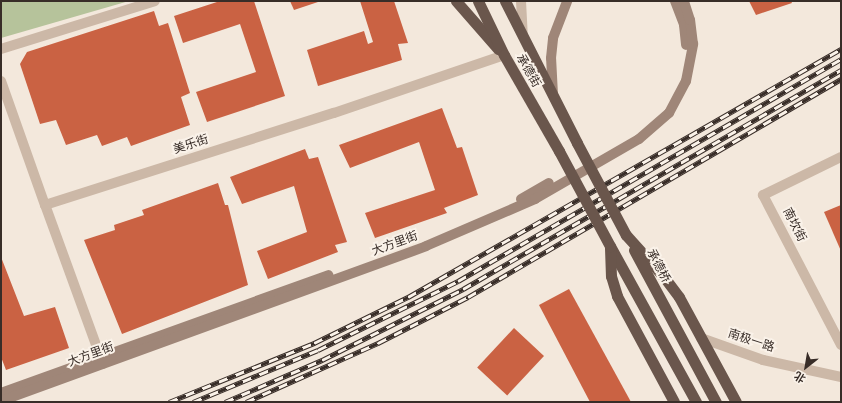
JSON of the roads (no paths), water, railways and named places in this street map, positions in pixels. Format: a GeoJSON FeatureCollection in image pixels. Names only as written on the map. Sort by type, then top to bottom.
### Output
{"type":"FeatureCollection","features":[{"type":"Feature","properties":{"kind":"highway"},"geometry":{"type":"LineString","coordinates":[[456,1],[504,55]]}},
{"type":"Feature","properties":{"kind":"highway","name":"承德街"},"geometry":{"type":"LineString","coordinates":[[478,1],[504,55],[559,151],[610,246]]}},
{"type":"Feature","properties":{"kind":"highway","name":"承德街"},"geometry":{"type":"LineString","coordinates":[[505,1],[577,143]]}},
{"type":"Feature","properties":{"kind":"highway"},"geometry":{"type":"LineString","coordinates":[[511,1],[514,19]]}},
{"type":"Feature","properties":{"kind":"highway","name":"承德桥"},"geometry":{"type":"LineString","coordinates":[[577,143],[716,402]]}},
{"type":"Feature","properties":{"kind":"highway"},"geometry":{"type":"LineString","coordinates":[[626,235],[664,277],[701,338],[736,402]]}},
{"type":"Feature","properties":{"kind":"highway"},"geometry":{"type":"LineString","coordinates":[[610,246],[611,276],[617,296],[674,402]]}},
{"type":"Feature","properties":{"kind":"highway"},"geometry":{"type":"LineString","coordinates":[[610,246],[696,402]]}},
{"type":"Feature","properties":{"kind":"main road"},"geometry":{"type":"LineString","coordinates":[[553,97],[551,58],[553,38],[567,1]]}},
{"type":"Feature","properties":{"kind":"main road","name":"大方里街"},"geometry":{"type":"LineString","coordinates":[[1,401],[101,361],[462,226],[528,195],[652,123],[670,99],[684,62],[686,34],[675,1]]}},
{"type":"Feature","properties":{"kind":"main road","name":"大方里街"},"geometry":{"type":"LineString","coordinates":[[1,393],[101,361],[426,246],[535,199],[639,139],[669,112],[686,81],[693,44],[691,26],[684,1]]}},
{"type":"Feature","properties":{"kind":"street"},"geometry":{"type":"LineString","coordinates":[[1,50],[155,1]]}},
{"type":"Feature","properties":{"kind":"street"},"geometry":{"type":"LineString","coordinates":[[521,1],[523,38]]}},
{"type":"Feature","properties":{"kind":"street","name":"美乐街"},"geometry":{"type":"LineString","coordinates":[[45,205],[327,116],[504,55]]}},
{"type":"Feature","properties":{"kind":"street"},"geometry":{"type":"LineString","coordinates":[[1,81],[101,361]]}},
{"type":"Feature","properties":{"kind":"street","name":"南坎街"},"geometry":{"type":"LineString","coordinates":[[841,157],[763,195],[841,345]]}},
{"type":"Feature","properties":{"kind":"street","name":"南极一路"},"geometry":{"type":"LineString","coordinates":[[701,338],[763,360],[841,377]]}},
{"type":"Feature","properties":{"kind":"railway"},"geometry":{"type":"LineString","coordinates":[[169,402],[314,343],[408,297],[841,49]]}},
{"type":"Feature","properties":{"kind":"railway"},"geometry":{"type":"LineString","coordinates":[[193,402],[318,350],[458,281],[841,59]]}},
{"type":"Feature","properties":{"kind":"railway"},"geometry":{"type":"LineString","coordinates":[[225,402],[322,360],[463,289],[841,70]]}},
{"type":"Feature","properties":{"kind":"railway"},"geometry":{"type":"LineString","coordinates":[[246,402],[378,343],[468,297],[841,79]]}}]}
